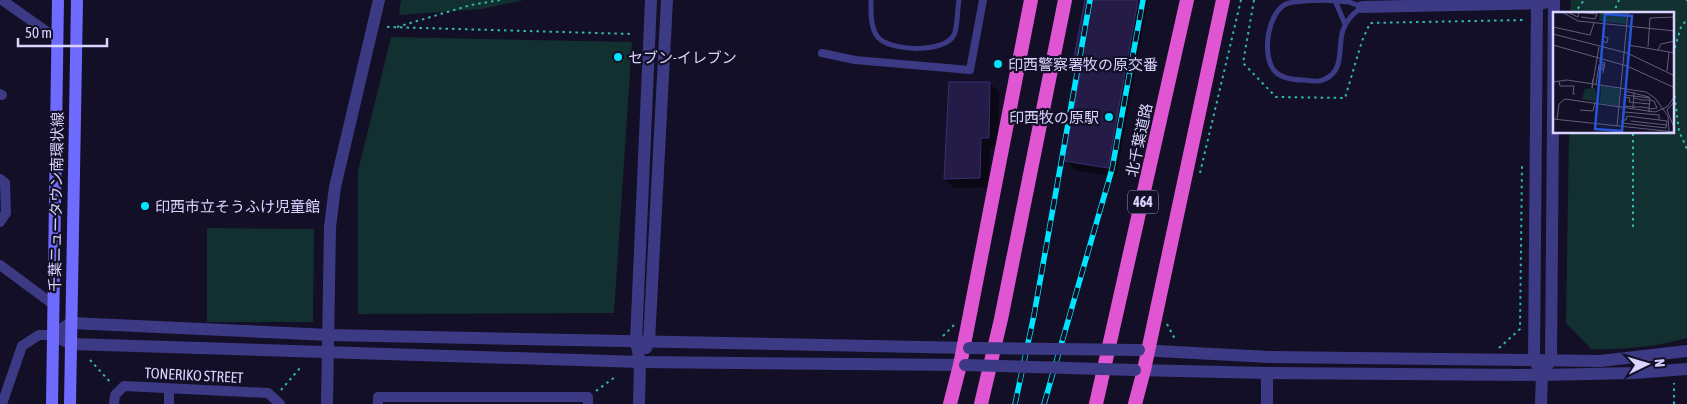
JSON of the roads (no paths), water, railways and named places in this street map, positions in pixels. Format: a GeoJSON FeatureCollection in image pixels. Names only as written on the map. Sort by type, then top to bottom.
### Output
{"type":"FeatureCollection","features":[{"type":"Feature","properties":{"kind":"highway"},"geometry":{"type":"LineString","coordinates":[[950,404],[966,348],[1031,0]]}},
{"type":"Feature","properties":{"kind":"highway"},"geometry":{"type":"LineString","coordinates":[[981,404],[1003,310],[1066,0]]}},
{"type":"Feature","properties":{"kind":"highway","name":"北千葉道路"},"geometry":{"type":"LineString","coordinates":[[1096,404],[1187,0]]}},
{"type":"Feature","properties":{"kind":"highway","name":"464"},"geometry":{"type":"LineString","coordinates":[[1135,404],[1143,350],[1223,0]]}},
{"type":"Feature","properties":{"kind":"main road","name":"千葉ニュータウン南環状線"},"geometry":{"type":"LineString","coordinates":[[52,404],[58,0]]}},
{"type":"Feature","properties":{"kind":"main road","name":"千葉ニュータウン南環状線"},"geometry":{"type":"LineString","coordinates":[[70,404],[77,0]]}},
{"type":"Feature","properties":{"kind":"street"},"geometry":{"type":"LineString","coordinates":[[2,0],[56,38]]}},
{"type":"Feature","properties":{"kind":"street"},"geometry":{"type":"LineString","coordinates":[[327,404],[330,227],[335,187],[380,0]]}},
{"type":"Feature","properties":{"kind":"street"},"geometry":{"type":"LineString","coordinates":[[642,341],[651,0]]}},
{"type":"Feature","properties":{"kind":"street"},"geometry":{"type":"LineString","coordinates":[[639,404],[640,362],[667,0]]}},
{"type":"Feature","properties":{"kind":"street"},"geometry":{"type":"LineString","coordinates":[[822,53],[855,60],[970,70],[983,0]]}},
{"type":"Feature","properties":{"kind":"street"},"geometry":{"type":"LineString","coordinates":[[1537,1],[1534,359],[1542,375]]}},
{"type":"Feature","properties":{"kind":"street"},"geometry":{"type":"LineString","coordinates":[[1362,7],[1554,1]]}},
{"type":"Feature","properties":{"kind":"street"},"geometry":{"type":"LineString","coordinates":[[1540,404],[1542,375],[1551,359],[1553,120]]}},
{"type":"Feature","properties":{"kind":"street"},"geometry":{"type":"LineString","coordinates":[[0,179],[5,183],[6,213],[0,222]]}},
{"type":"Feature","properties":{"kind":"street"},"geometry":{"type":"LineString","coordinates":[[0,265],[54,305]]}},
{"type":"Feature","properties":{"kind":"street"},"geometry":{"type":"LineString","coordinates":[[53,335],[71,323],[329,335],[1143,350],[1269,357],[1600,361],[1687,351]]}},
{"type":"Feature","properties":{"kind":"street"},"geometry":{"type":"LineString","coordinates":[[2,404],[22,346],[39,335],[53,335],[71,344],[640,362],[962,365],[1267,374],[1542,375],[1687,369]]}},
{"type":"Feature","properties":{"kind":"street"},"geometry":{"type":"LineString","coordinates":[[1267,374],[1267,404]]}},
{"type":"Feature","properties":{"kind":"street","name":"TONERIKO STREET"},"geometry":{"type":"LineString","coordinates":[[114,404],[115,395],[124,386],[268,393],[277,401]]}},
{"type":"Feature","properties":{"kind":"street"},"geometry":{"type":"LineString","coordinates":[[169,404],[170,389]]}},
{"type":"Feature","properties":{"kind":"street"},"geometry":{"type":"LineString","coordinates":[[378,400],[588,400]]}},
{"type":"Feature","properties":{"kind":"lane"},"geometry":{"type":"LineString","coordinates":[[871,0],[874,31],[881,40],[901,48],[932,48],[948,42],[954,34],[958,0]]}},
{"type":"Feature","properties":{"kind":"lane"},"geometry":{"type":"LineString","coordinates":[[1324,0],[1350,2],[1362,7],[1351,15],[1345,24],[1339,65],[1333,73],[1323,80],[1293,80],[1284,77],[1273,69],[1269,55],[1269,24],[1275,12],[1288,3],[1324,0]]}},
{"type":"Feature","properties":{"kind":"lane"},"geometry":{"type":"LineString","coordinates":[[1336,2],[1345,24]]}},
{"type":"Feature","properties":{"kind":"railway"},"geometry":{"type":"LineString","coordinates":[[1015,404],[1034,315],[1090,0]]}},
{"type":"Feature","properties":{"kind":"railway"},"geometry":{"type":"LineString","coordinates":[[1044,404],[1112,169],[1143,0]]}},
{"type":"Feature","properties":{"kind":"place","name":"セブン-イレブン"},"geometry":{"type":"Point","coordinates":[618,57]}},
{"type":"Feature","properties":{"kind":"place","name":"印西警察署牧の原交番"},"geometry":{"type":"Point","coordinates":[998,64]}},
{"type":"Feature","properties":{"kind":"place","name":"印西牧の原駅"},"geometry":{"type":"Point","coordinates":[1109,117]}},
{"type":"Feature","properties":{"kind":"place","name":"印西市立そうふけ児童館"},"geometry":{"type":"Point","coordinates":[145,206]}}]}
